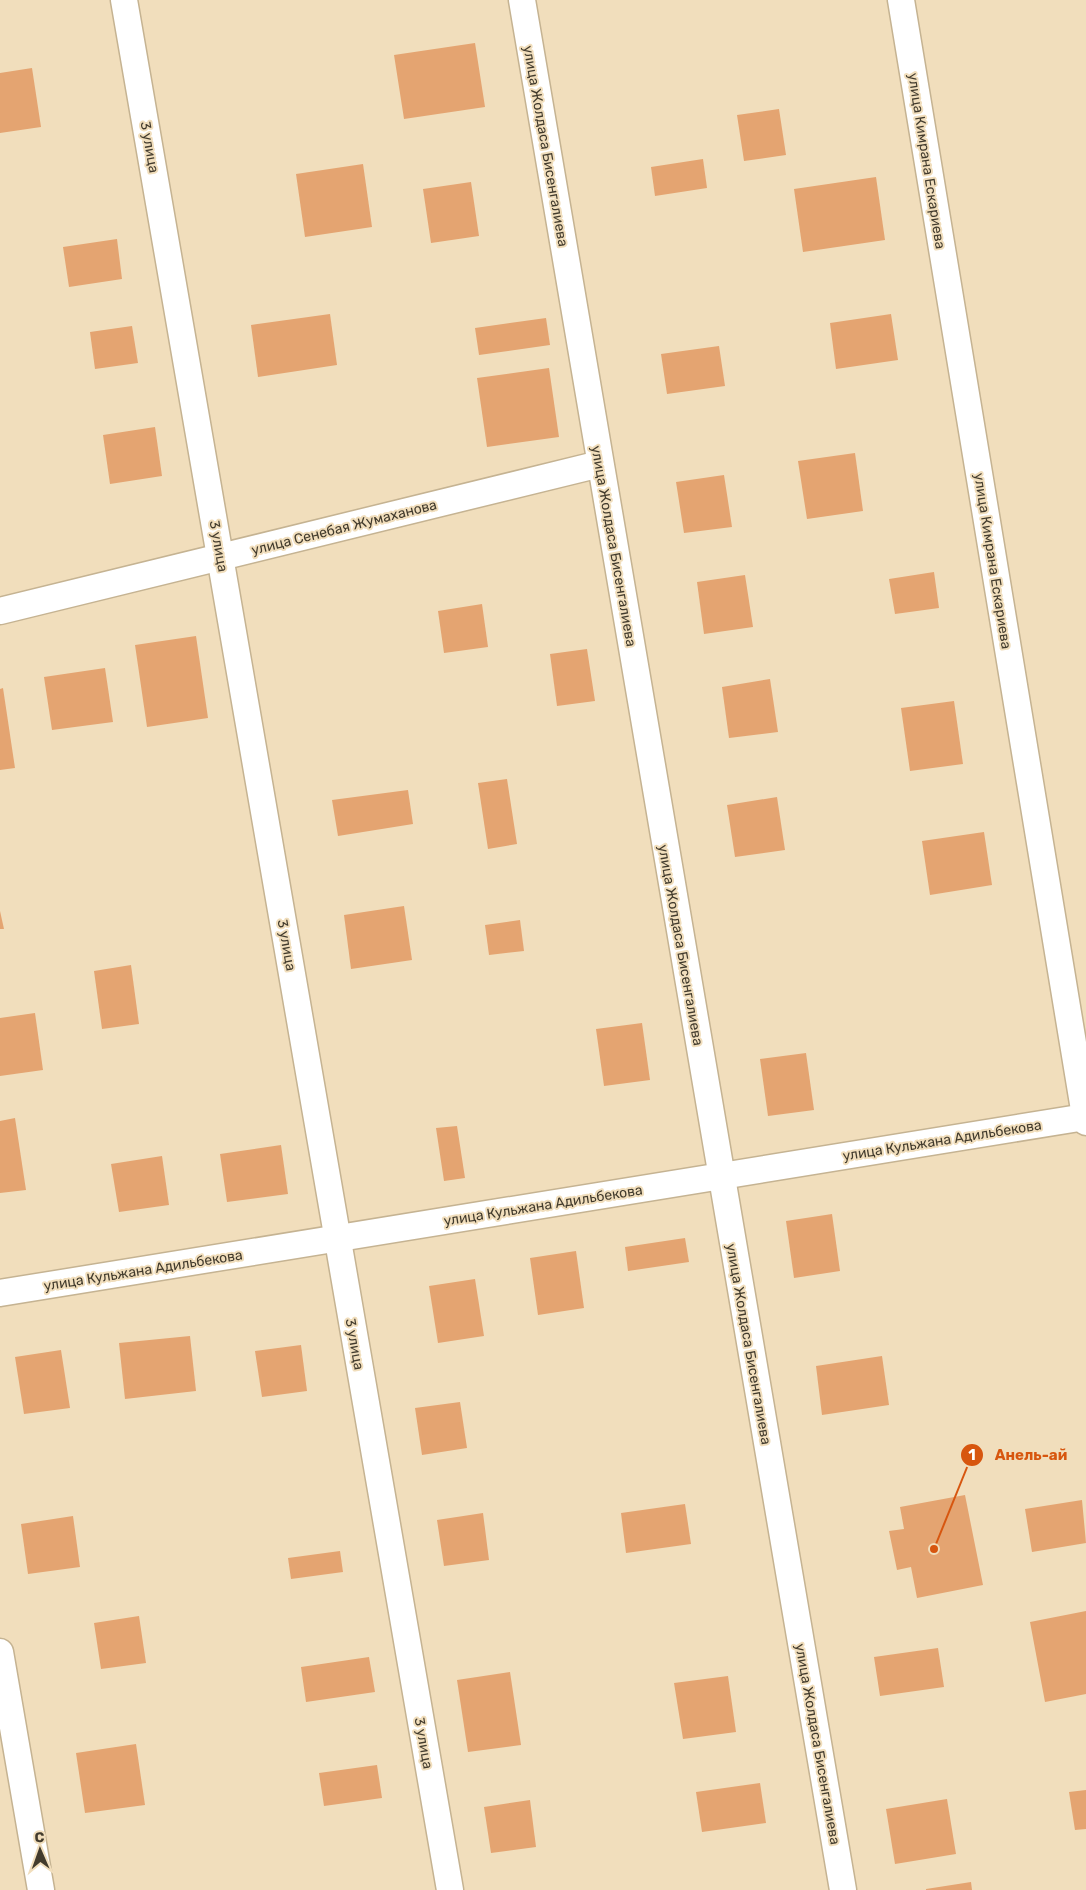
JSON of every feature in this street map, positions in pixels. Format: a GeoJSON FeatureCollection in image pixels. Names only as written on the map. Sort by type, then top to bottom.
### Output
{"type":"FeatureCollection","features":[{"type":"Feature","properties":{"kind":"street","name":"3 улица"},"geometry":{"type":"LineString","coordinates":[[124,0],[450,1890]]}},
{"type":"Feature","properties":{"kind":"street","name":"улица Жолдаса Бисенгалиева"},"geometry":{"type":"LineString","coordinates":[[522,0],[720,1176],[843,1890]]}},
{"type":"Feature","properties":{"kind":"street","name":"улица Кимрана Ескариева"},"geometry":{"type":"LineString","coordinates":[[901,0],[1086,1119]]}},
{"type":"Feature","properties":{"kind":"street","name":"улица Сенебая Жумаханова"},"geometry":{"type":"LineString","coordinates":[[0,611],[600,464]]}},
{"type":"Feature","properties":{"kind":"street","name":"улица Кульжана Адильбекова"},"geometry":{"type":"LineString","coordinates":[[0,1293],[720,1176],[1086,1119]]}},
{"type":"Feature","properties":{"kind":"street"},"geometry":{"type":"LineString","coordinates":[[0,1652],[41,1890]]}},
{"type":"Feature","properties":{"kind":"building"},"geometry":{"type":"Polygon","coordinates":[[[475,43],[485,107],[404,119],[394,55],[475,43]]]}},
{"type":"Feature","properties":{"kind":"building"},"geometry":{"type":"Polygon","coordinates":[[[32,68],[41,127],[0,133],[0,73],[32,68]]]}},
{"type":"Feature","properties":{"kind":"building"},"geometry":{"type":"Polygon","coordinates":[[[779,109],[786,155],[744,161],[737,115],[779,109]]]}},
{"type":"Feature","properties":{"kind":"building"},"geometry":{"type":"Polygon","coordinates":[[[703,159],[707,188],[655,196],[651,167],[703,159]]]}},
{"type":"Feature","properties":{"kind":"building"},"geometry":{"type":"Polygon","coordinates":[[[363,164],[372,227],[305,237],[296,174],[363,164]]]}},
{"type":"Feature","properties":{"kind":"building"},"geometry":{"type":"Polygon","coordinates":[[[876,177],[885,240],[803,252],[794,189],[876,177]]]}},
{"type":"Feature","properties":{"kind":"building"},"geometry":{"type":"Polygon","coordinates":[[[471,182],[479,236],[431,243],[423,189],[471,182]]]}},
{"type":"Feature","properties":{"kind":"building"},"geometry":{"type":"Polygon","coordinates":[[[117,239],[122,279],[69,287],[63,247],[117,239]]]}},
{"type":"Feature","properties":{"kind":"building"},"geometry":{"type":"Polygon","coordinates":[[[330,314],[337,365],[258,377],[251,325],[330,314]]]}},
{"type":"Feature","properties":{"kind":"building"},"geometry":{"type":"Polygon","coordinates":[[[891,314],[898,360],[836,369],[830,323],[891,314]]]}},
{"type":"Feature","properties":{"kind":"building"},"geometry":{"type":"Polygon","coordinates":[[[546,318],[550,345],[479,355],[475,328],[546,318]]]}},
{"type":"Feature","properties":{"kind":"building"},"geometry":{"type":"Polygon","coordinates":[[[132,326],[138,363],[95,369],[90,332],[132,326]]]}},
{"type":"Feature","properties":{"kind":"building"},"geometry":{"type":"Polygon","coordinates":[[[719,346],[725,386],[667,394],[661,354],[719,346]]]}},
{"type":"Feature","properties":{"kind":"building"},"geometry":{"type":"Polygon","coordinates":[[[549,368],[559,437],[487,447],[477,378],[549,368]]]}},
{"type":"Feature","properties":{"kind":"building"},"geometry":{"type":"Polygon","coordinates":[[[155,427],[162,476],[110,484],[103,435],[155,427]]]}},
{"type":"Feature","properties":{"kind":"building"},"geometry":{"type":"Polygon","coordinates":[[[855,453],[863,511],[807,519],[798,461],[855,453]]]}},
{"type":"Feature","properties":{"kind":"building"},"geometry":{"type":"Polygon","coordinates":[[[724,475],[732,527],[684,533],[676,482],[724,475]]]}},
{"type":"Feature","properties":{"kind":"building"},"geometry":{"type":"Polygon","coordinates":[[[934,572],[939,608],[895,614],[889,579],[934,572]]]}},
{"type":"Feature","properties":{"kind":"building"},"geometry":{"type":"Polygon","coordinates":[[[745,575],[753,627],[704,634],[697,582],[745,575]]]}},
{"type":"Feature","properties":{"kind":"building"},"geometry":{"type":"Polygon","coordinates":[[[482,604],[488,647],[444,653],[438,611],[482,604]]]}},
{"type":"Feature","properties":{"kind":"building"},"geometry":{"type":"Polygon","coordinates":[[[196,636],[208,718],[147,727],[135,645],[196,636]]]}},
{"type":"Feature","properties":{"kind":"building"},"geometry":{"type":"Polygon","coordinates":[[[587,649],[595,701],[557,706],[550,654],[587,649]]]}},
{"type":"Feature","properties":{"kind":"building"},"geometry":{"type":"Polygon","coordinates":[[[105,668],[113,722],[52,730],[44,677],[105,668]]]}},
{"type":"Feature","properties":{"kind":"building"},"geometry":{"type":"Polygon","coordinates":[[[770,679],[778,732],[729,738],[722,687],[770,679]]]}},
{"type":"Feature","properties":{"kind":"building"},"geometry":{"type":"Polygon","coordinates":[[[3,688],[15,768],[0,770],[0,689],[3,688]]]}},
{"type":"Feature","properties":{"kind":"building"},"geometry":{"type":"Polygon","coordinates":[[[954,701],[963,764],[910,771],[901,708],[954,701]]]}},
{"type":"Feature","properties":{"kind":"building"},"geometry":{"type":"Polygon","coordinates":[[[507,779],[517,844],[488,849],[478,783],[507,779]]]}},
{"type":"Feature","properties":{"kind":"building"},"geometry":{"type":"Polygon","coordinates":[[[408,790],[413,824],[338,836],[332,800],[408,790]]]}},
{"type":"Feature","properties":{"kind":"building"},"geometry":{"type":"Polygon","coordinates":[[[777,797],[785,850],[735,857],[727,805],[777,797]]]}},
{"type":"Feature","properties":{"kind":"building"},"geometry":{"type":"Polygon","coordinates":[[[984,832],[992,885],[930,895],[922,841],[984,832]]]}},
{"type":"Feature","properties":{"kind":"building"},"geometry":{"type":"Polygon","coordinates":[[[404,906],[412,960],[351,969],[344,915],[404,906]]]}},
{"type":"Feature","properties":{"kind":"building"},"geometry":{"type":"Polygon","coordinates":[[[0,911],[4,929],[0,929],[0,911]]]}},
{"type":"Feature","properties":{"kind":"building"},"geometry":{"type":"Polygon","coordinates":[[[520,920],[524,951],[489,955],[485,925],[520,920]]]}},
{"type":"Feature","properties":{"kind":"building"},"geometry":{"type":"Polygon","coordinates":[[[131,965],[139,1024],[102,1029],[94,971],[131,965]]]}},
{"type":"Feature","properties":{"kind":"building"},"geometry":{"type":"Polygon","coordinates":[[[35,1013],[43,1070],[0,1076],[0,1018],[35,1013]]]}},
{"type":"Feature","properties":{"kind":"building"},"geometry":{"type":"Polygon","coordinates":[[[642,1023],[650,1080],[604,1086],[596,1029],[642,1023]]]}},
{"type":"Feature","properties":{"kind":"building"},"geometry":{"type":"Polygon","coordinates":[[[806,1053],[814,1110],[768,1116],[760,1059],[806,1053]]]}},
{"type":"Feature","properties":{"kind":"building"},"geometry":{"type":"Polygon","coordinates":[[[15,1118],[26,1190],[0,1193],[0,1121],[15,1118]]]}},
{"type":"Feature","properties":{"kind":"building"},"geometry":{"type":"Polygon","coordinates":[[[457,1126],[465,1178],[444,1181],[436,1128],[457,1126]]]}},
{"type":"Feature","properties":{"kind":"building"},"geometry":{"type":"Polygon","coordinates":[[[281,1145],[288,1194],[227,1202],[220,1154],[281,1145]]]}},
{"type":"Feature","properties":{"kind":"building"},"geometry":{"type":"Polygon","coordinates":[[[162,1156],[169,1205],[119,1212],[111,1164],[162,1156]]]}},
{"type":"Feature","properties":{"kind":"building"},"geometry":{"type":"Polygon","coordinates":[[[832,1214],[840,1271],[794,1278],[786,1221],[832,1214]]]}},
{"type":"Feature","properties":{"kind":"building"},"geometry":{"type":"Polygon","coordinates":[[[685,1238],[689,1262],[628,1271],[625,1247],[685,1238]]]}},
{"type":"Feature","properties":{"kind":"building"},"geometry":{"type":"Polygon","coordinates":[[[576,1251],[584,1308],[538,1315],[530,1258],[576,1251]]]}},
{"type":"Feature","properties":{"kind":"building"},"geometry":{"type":"Polygon","coordinates":[[[475,1279],[484,1336],[438,1343],[429,1286],[475,1279]]]}},
{"type":"Feature","properties":{"kind":"building"},"geometry":{"type":"Polygon","coordinates":[[[190,1336],[196,1391],[125,1399],[119,1343],[190,1336]]]}},
{"type":"Feature","properties":{"kind":"building"},"geometry":{"type":"Polygon","coordinates":[[[301,1345],[307,1391],[262,1397],[255,1351],[301,1345]]]}},
{"type":"Feature","properties":{"kind":"building"},"geometry":{"type":"Polygon","coordinates":[[[61,1350],[70,1408],[24,1414],[15,1357],[61,1350]]]}},
{"type":"Feature","properties":{"kind":"building"},"geometry":{"type":"Polygon","coordinates":[[[882,1356],[889,1405],[822,1415],[816,1366],[882,1356]]]}},
{"type":"Feature","properties":{"kind":"building"},"geometry":{"type":"Polygon","coordinates":[[[460,1402],[467,1448],[422,1455],[415,1408],[460,1402]]]}},
{"type":"Feature","properties":{"kind":"building"},"geometry":{"type":"Polygon","coordinates":[[[965,1495],[983,1585],[917,1598],[911,1567],[897,1570],[889,1531],[904,1529],[900,1507],[965,1495]]]}},
{"type":"Feature","properties":{"kind":"building"},"geometry":{"type":"Polygon","coordinates":[[[1082,1500],[1086,1543],[1032,1552],[1025,1509],[1082,1500]]]}},
{"type":"Feature","properties":{"kind":"building"},"geometry":{"type":"Polygon","coordinates":[[[685,1504],[691,1544],[626,1553],[621,1513],[685,1504]]]}},
{"type":"Feature","properties":{"kind":"building"},"geometry":{"type":"Polygon","coordinates":[[[483,1513],[489,1560],[444,1566],[437,1520],[483,1513]]]}},
{"type":"Feature","properties":{"kind":"building"},"geometry":{"type":"Polygon","coordinates":[[[73,1516],[80,1567],[28,1574],[21,1524],[73,1516]]]}},
{"type":"Feature","properties":{"kind":"building"},"geometry":{"type":"Polygon","coordinates":[[[340,1551],[343,1572],[291,1579],[288,1558],[340,1551]]]}},
{"type":"Feature","properties":{"kind":"building"},"geometry":{"type":"Polygon","coordinates":[[[1086,1611],[1086,1694],[1045,1702],[1030,1622],[1086,1611]]]}},
{"type":"Feature","properties":{"kind":"building"},"geometry":{"type":"Polygon","coordinates":[[[139,1616],[146,1663],[101,1669],[94,1623],[139,1616]]]}},
{"type":"Feature","properties":{"kind":"building"},"geometry":{"type":"Polygon","coordinates":[[[938,1648],[944,1687],[880,1696],[874,1657],[938,1648]]]}},
{"type":"Feature","properties":{"kind":"building"},"geometry":{"type":"Polygon","coordinates":[[[369,1657],[375,1692],[306,1702],[301,1667],[369,1657]]]}},
{"type":"Feature","properties":{"kind":"building"},"geometry":{"type":"Polygon","coordinates":[[[510,1672],[521,1745],[468,1752],[457,1680],[510,1672]]]}},
{"type":"Feature","properties":{"kind":"building"},"geometry":{"type":"Polygon","coordinates":[[[728,1676],[736,1732],[683,1739],[674,1683],[728,1676]]]}},
{"type":"Feature","properties":{"kind":"building"},"geometry":{"type":"Polygon","coordinates":[[[136,1744],[145,1805],[85,1813],[76,1753],[136,1744]]]}},
{"type":"Feature","properties":{"kind":"building"},"geometry":{"type":"Polygon","coordinates":[[[377,1765],[382,1798],[324,1806],[319,1773],[377,1765]]]}},
{"type":"Feature","properties":{"kind":"building"},"geometry":{"type":"Polygon","coordinates":[[[760,1783],[766,1823],[702,1832],[696,1792],[760,1783]]]}},
{"type":"Feature","properties":{"kind":"building"},"geometry":{"type":"Polygon","coordinates":[[[1086,1790],[1086,1829],[1075,1830],[1069,1792],[1086,1790]]]}},
{"type":"Feature","properties":{"kind":"building"},"geometry":{"type":"Polygon","coordinates":[[[947,1799],[956,1854],[895,1864],[886,1809],[947,1799]]]}},
{"type":"Feature","properties":{"kind":"building"},"geometry":{"type":"Polygon","coordinates":[[[530,1800],[536,1847],[491,1853],[484,1807],[530,1800]]]}},
{"type":"Feature","properties":{"kind":"building"},"geometry":{"type":"Polygon","coordinates":[[[971,1882],[972,1890],[926,1890],[926,1889],[971,1882]]]}},
{"type":"Feature","properties":{"kind":"place","name":"Анель-ай"},"geometry":{"type":"Point","coordinates":[934,1549]}}]}
